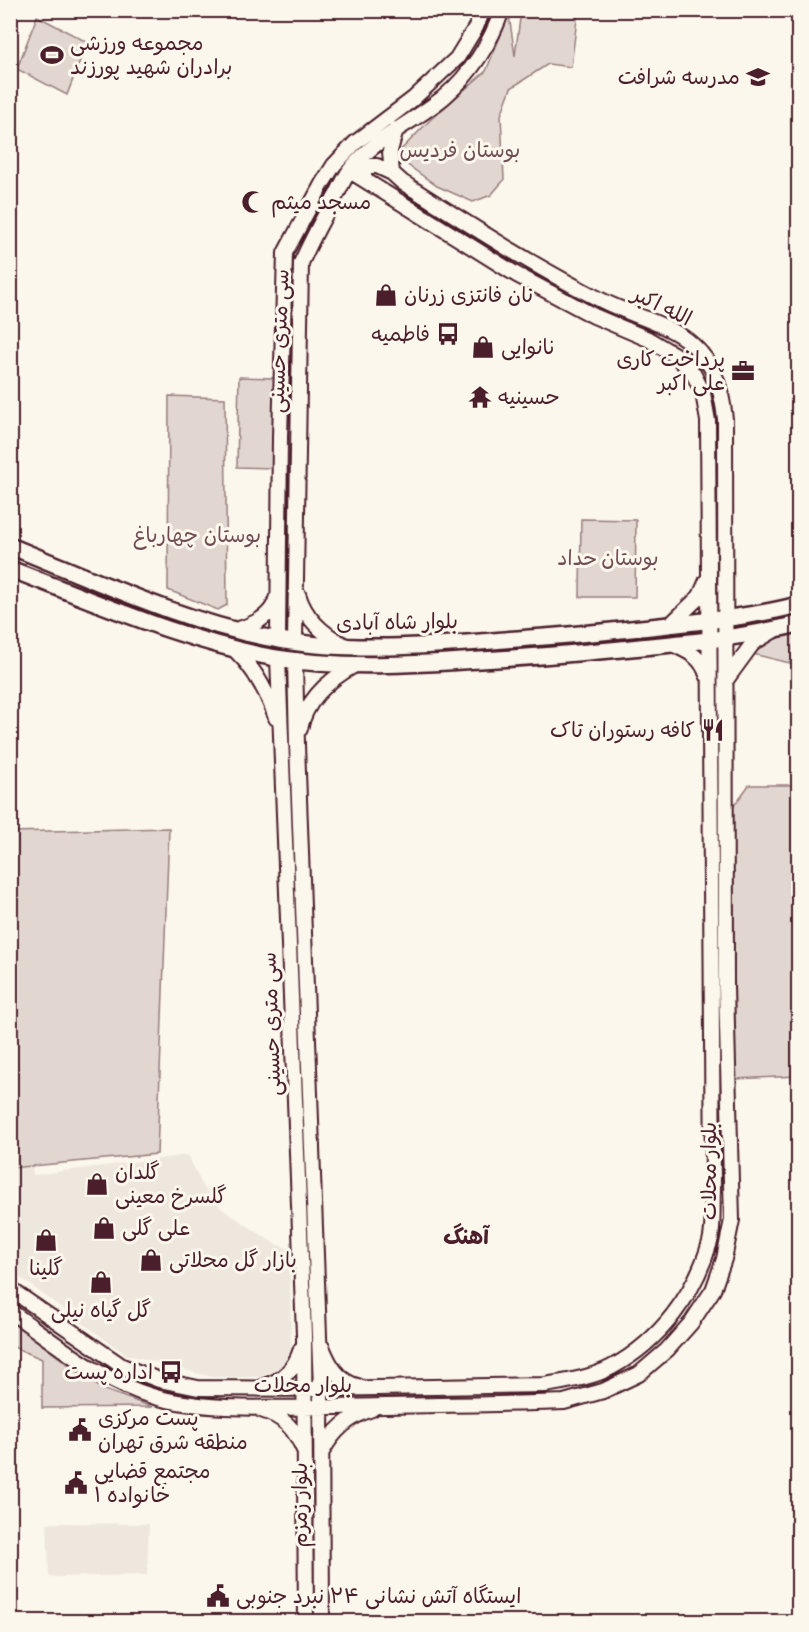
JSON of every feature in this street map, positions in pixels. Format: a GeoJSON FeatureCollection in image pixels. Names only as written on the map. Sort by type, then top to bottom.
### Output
{"type":"FeatureCollection","features":[{"type":"Feature","properties":{"kind":"main road"},"geometry":{"type":"LineString","coordinates":[[301,263],[285,254],[322,184],[338,160],[355,142],[413,99],[457,58],[476,27],[483,10]]}},
{"type":"Feature","properties":{"kind":"main road","name":"سی متری حسینی"},"geometry":{"type":"LineString","coordinates":[[295,642],[301,263],[321,221],[350,171],[396,129],[444,96],[467,74],[482,53],[498,23],[502,10]]}},
{"type":"Feature","properties":{"kind":"main road"},"geometry":{"type":"LineString","coordinates":[[392,173],[390,151],[396,129]]}},
{"type":"Feature","properties":{"kind":"main road"},"geometry":{"type":"LineString","coordinates":[[364,178],[364,170],[369,166],[377,166],[392,173]]}},
{"type":"Feature","properties":{"kind":"main road","name":"الله اکبر"},"geometry":{"type":"LineString","coordinates":[[350,171],[517,275],[594,316],[648,339],[675,355],[693,373],[703,393],[708,421],[709,641]]}},
{"type":"Feature","properties":{"kind":"main road","name":"الله اکبر"},"geometry":{"type":"LineString","coordinates":[[392,173],[402,182],[517,255],[605,302],[669,329],[695,346],[711,367],[722,393],[725,419],[726,638]]}},
{"type":"Feature","properties":{"kind":"main road","name":"سی متری حسینی"},"geometry":{"type":"LineString","coordinates":[[278,640],[285,254]]}},
{"type":"Feature","properties":{"kind":"main road"},"geometry":{"type":"LineString","coordinates":[[708,500],[725,510]]}},
{"type":"Feature","properties":{"kind":"main road","name":"بلوار شاه آبادی"},"geometry":{"type":"LineString","coordinates":[[10,546],[160,605],[236,630],[278,640],[346,646],[498,640],[670,625],[771,612],[798,604]]}},
{"type":"Feature","properties":{"kind":"main road","name":"بلوار شاه آبادی"},"geometry":{"type":"LineString","coordinates":[[10,570],[125,613],[234,649],[278,658],[355,665],[405,665],[517,658],[709,641],[798,624]]}},
{"type":"Feature","properties":{"kind":"main road"},"geometry":{"type":"LineString","coordinates":[[236,630],[256,623],[271,610],[277,595],[278,570]]}},
{"type":"Feature","properties":{"kind":"main road"},"geometry":{"type":"LineString","coordinates":[[295,571],[298,597],[304,610],[322,631],[346,646]]}},
{"type":"Feature","properties":{"kind":"main road"},"geometry":{"type":"LineString","coordinates":[[670,625],[700,596],[709,576]]}},
{"type":"Feature","properties":{"kind":"main road"},"geometry":{"type":"LineString","coordinates":[[726,680],[753,643],[775,630]]}},
{"type":"Feature","properties":{"kind":"main road","name":"بلوار محلات"},"geometry":{"type":"LineString","coordinates":[[10,1311],[82,1362],[114,1381],[154,1397],[201,1405],[321,1407],[564,1402],[603,1392],[639,1374],[667,1350],[691,1323],[713,1290],[724,1259],[732,1220],[726,987],[726,638]]}},
{"type":"Feature","properties":{"kind":"main road"},"geometry":{"type":"LineString","coordinates":[[278,640],[278,658]]}},
{"type":"Feature","properties":{"kind":"main road","name":"بلوار محلات"},"geometry":{"type":"LineString","coordinates":[[10,1289],[122,1366],[159,1380],[198,1388],[321,1389],[545,1385],[579,1379],[611,1367],[637,1350],[662,1328],[682,1303],[699,1274],[710,1240],[713,1191],[709,641]]}},
{"type":"Feature","properties":{"kind":"main road"},"geometry":{"type":"LineString","coordinates":[[295,642],[296,660]]}},
{"type":"Feature","properties":{"kind":"main road"},"geometry":{"type":"LineString","coordinates":[[672,644],[703,663],[709,684]]}},
{"type":"Feature","properties":{"kind":"main road"},"geometry":{"type":"LineString","coordinates":[[234,649],[258,677],[273,709],[281,734]]}},
{"type":"Feature","properties":{"kind":"main road","name":"سی متری حسینی"},"geometry":{"type":"LineString","coordinates":[[278,658],[305,1389]]}},
{"type":"Feature","properties":{"kind":"main road","name":"سی متری حسینی"},"geometry":{"type":"LineString","coordinates":[[296,660],[297,746],[321,1389]]}},
{"type":"Feature","properties":{"kind":"main road"},"geometry":{"type":"LineString","coordinates":[[297,746],[301,721],[313,699],[330,682],[355,665]]}},
{"type":"Feature","properties":{"kind":"main road"},"geometry":{"type":"LineString","coordinates":[[319,1333],[326,1356],[336,1374],[353,1385],[369,1388]]}},
{"type":"Feature","properties":{"kind":"main road"},"geometry":{"type":"LineString","coordinates":[[253,1388],[279,1380],[288,1373],[298,1358],[304,1335]]}},
{"type":"Feature","properties":{"kind":"main road","name":"بلوار زمزم"},"geometry":{"type":"LineString","coordinates":[[305,1389],[306,1622]]}},
{"type":"Feature","properties":{"kind":"main road","name":"بلوار زمزم"},"geometry":{"type":"LineString","coordinates":[[321,1389],[322,1622]]}},
{"type":"Feature","properties":{"kind":"main road"},"geometry":{"type":"LineString","coordinates":[[247,1406],[274,1414],[284,1420],[293,1428],[306,1454]]}},
{"type":"Feature","properties":{"kind":"main road"},"geometry":{"type":"LineString","coordinates":[[321,1454],[332,1436],[350,1419],[371,1409],[385,1406]]}},
{"type":"Feature","properties":{"kind":"shaded area","name":"بازار گل محلاتی"},"geometry":{"type":"Polygon","coordinates":[[[30,1138],[33,1175],[188,1155],[202,1185],[221,1208],[275,1244],[290,1249],[291,1349],[280,1369],[259,1377],[212,1377],[125,1354],[11,1271],[11,1140],[30,1138]]]}},
{"type":"Feature","properties":{"kind":"shaded area"},"geometry":{"type":"Polygon","coordinates":[[[47,1523],[149,1524],[147,1575],[49,1577],[47,1523]]]}},
{"type":"Feature","properties":{"kind":"green space","name":"بوستان فردیس"},"geometry":{"type":"Polygon","coordinates":[[[521,11],[578,11],[571,67],[548,64],[511,88],[501,115],[504,180],[491,195],[473,202],[437,186],[395,156],[430,120],[486,71],[509,15],[515,56],[521,11]]]}},
{"type":"Feature","properties":{"kind":"green space","name":"مجموعه ورزشی برادران شهید پورزند"},"geometry":{"type":"Polygon","coordinates":[[[37,16],[87,42],[67,95],[17,69],[37,16]]]}},
{"type":"Feature","properties":{"kind":"green space"},"geometry":{"type":"Polygon","coordinates":[[[239,377],[274,378],[272,468],[237,467],[239,377]]]}},
{"type":"Feature","properties":{"kind":"green space","name":"بوستان چهارباغ"},"geometry":{"type":"Polygon","coordinates":[[[169,396],[225,398],[227,605],[218,610],[168,590],[169,396]]]}},
{"type":"Feature","properties":{"kind":"green space","name":"بوستان حداد"},"geometry":{"type":"Polygon","coordinates":[[[581,519],[636,520],[635,597],[580,597],[581,519]]]}},
{"type":"Feature","properties":{"kind":"green space"},"geometry":{"type":"Polygon","coordinates":[[[798,630],[798,665],[753,654],[780,635],[798,630]]]}},
{"type":"Feature","properties":{"kind":"green space"},"geometry":{"type":"Polygon","coordinates":[[[749,785],[798,785],[798,1076],[735,1079],[733,807],[749,785]]]}},
{"type":"Feature","properties":{"kind":"green space"},"geometry":{"type":"Polygon","coordinates":[[[169,828],[157,1154],[11,1168],[11,832],[169,828]]]}},
{"type":"Feature","properties":{"kind":"green space"},"geometry":{"type":"Polygon","coordinates":[[[11,1322],[102,1389],[152,1407],[42,1408],[42,1359],[11,1346],[11,1322]]]}},
{"type":"Feature","properties":{"kind":"place","name":"مجموعه ورزشی برادران شهید پورزند"},"geometry":{"type":"Point","coordinates":[52,55]}},
{"type":"Feature","properties":{"kind":"place","name":"مدرسه شرافت"},"geometry":{"type":"Point","coordinates":[758,77]}},
{"type":"Feature","properties":{"kind":"place","name":"مسجد میثم"},"geometry":{"type":"Point","coordinates":[253,202]}},
{"type":"Feature","properties":{"kind":"place","name":"نان فانتزی زرنان"},"geometry":{"type":"Point","coordinates":[386,295]}},
{"type":"Feature","properties":{"kind":"place","name":"فاطمیه"},"geometry":{"type":"Point","coordinates":[448,334]}},
{"type":"Feature","properties":{"kind":"place","name":"نانوایی"},"geometry":{"type":"Point","coordinates":[483,347]}},
{"type":"Feature","properties":{"kind":"place","name":"پرداخت کاری علی اکبر"},"geometry":{"type":"Point","coordinates":[743,371]}},
{"type":"Feature","properties":{"kind":"place","name":"حسینیه"},"geometry":{"type":"Point","coordinates":[480,397]}},
{"type":"Feature","properties":{"kind":"place","name":"کافه رستوران تاک"},"geometry":{"type":"Point","coordinates":[713,730]}},
{"type":"Feature","properties":{"kind":"place","name":"گلدان گلسرخ معینی"},"geometry":{"type":"Point","coordinates":[97,1184]}},
{"type":"Feature","properties":{"kind":"place","name":"علی گلی"},"geometry":{"type":"Point","coordinates":[104,1228]}},
{"type":"Feature","properties":{"kind":"place","name":"گلينا"},"geometry":{"type":"Point","coordinates":[46,1240]}},
{"type":"Feature","properties":{"kind":"place","name":"بازار گل محلاتی"},"geometry":{"type":"Point","coordinates":[151,1260]}},
{"type":"Feature","properties":{"kind":"place","name":"گل گیاه نیلی"},"geometry":{"type":"Point","coordinates":[101,1282]}},
{"type":"Feature","properties":{"kind":"place","name":"اداره پست"},"geometry":{"type":"Point","coordinates":[171,1372]}},
{"type":"Feature","properties":{"kind":"place","name":"پست مرکزی منطقه شرق تهران"},"geometry":{"type":"Point","coordinates":[80,1430]}},
{"type":"Feature","properties":{"kind":"place","name":"مجتمع قضایی خانواده ۱"},"geometry":{"type":"Point","coordinates":[76,1483]}},
{"type":"Feature","properties":{"kind":"place","name":"ایستگاه آتش نشانی ۲۴ نبرد جنوبی"},"geometry":{"type":"Point","coordinates":[218,1596]}},
{"type":"Feature","properties":{"kind":"district","name":"آهنگ"},"geometry":{"type":"Point","coordinates":[466,1236]}}]}
